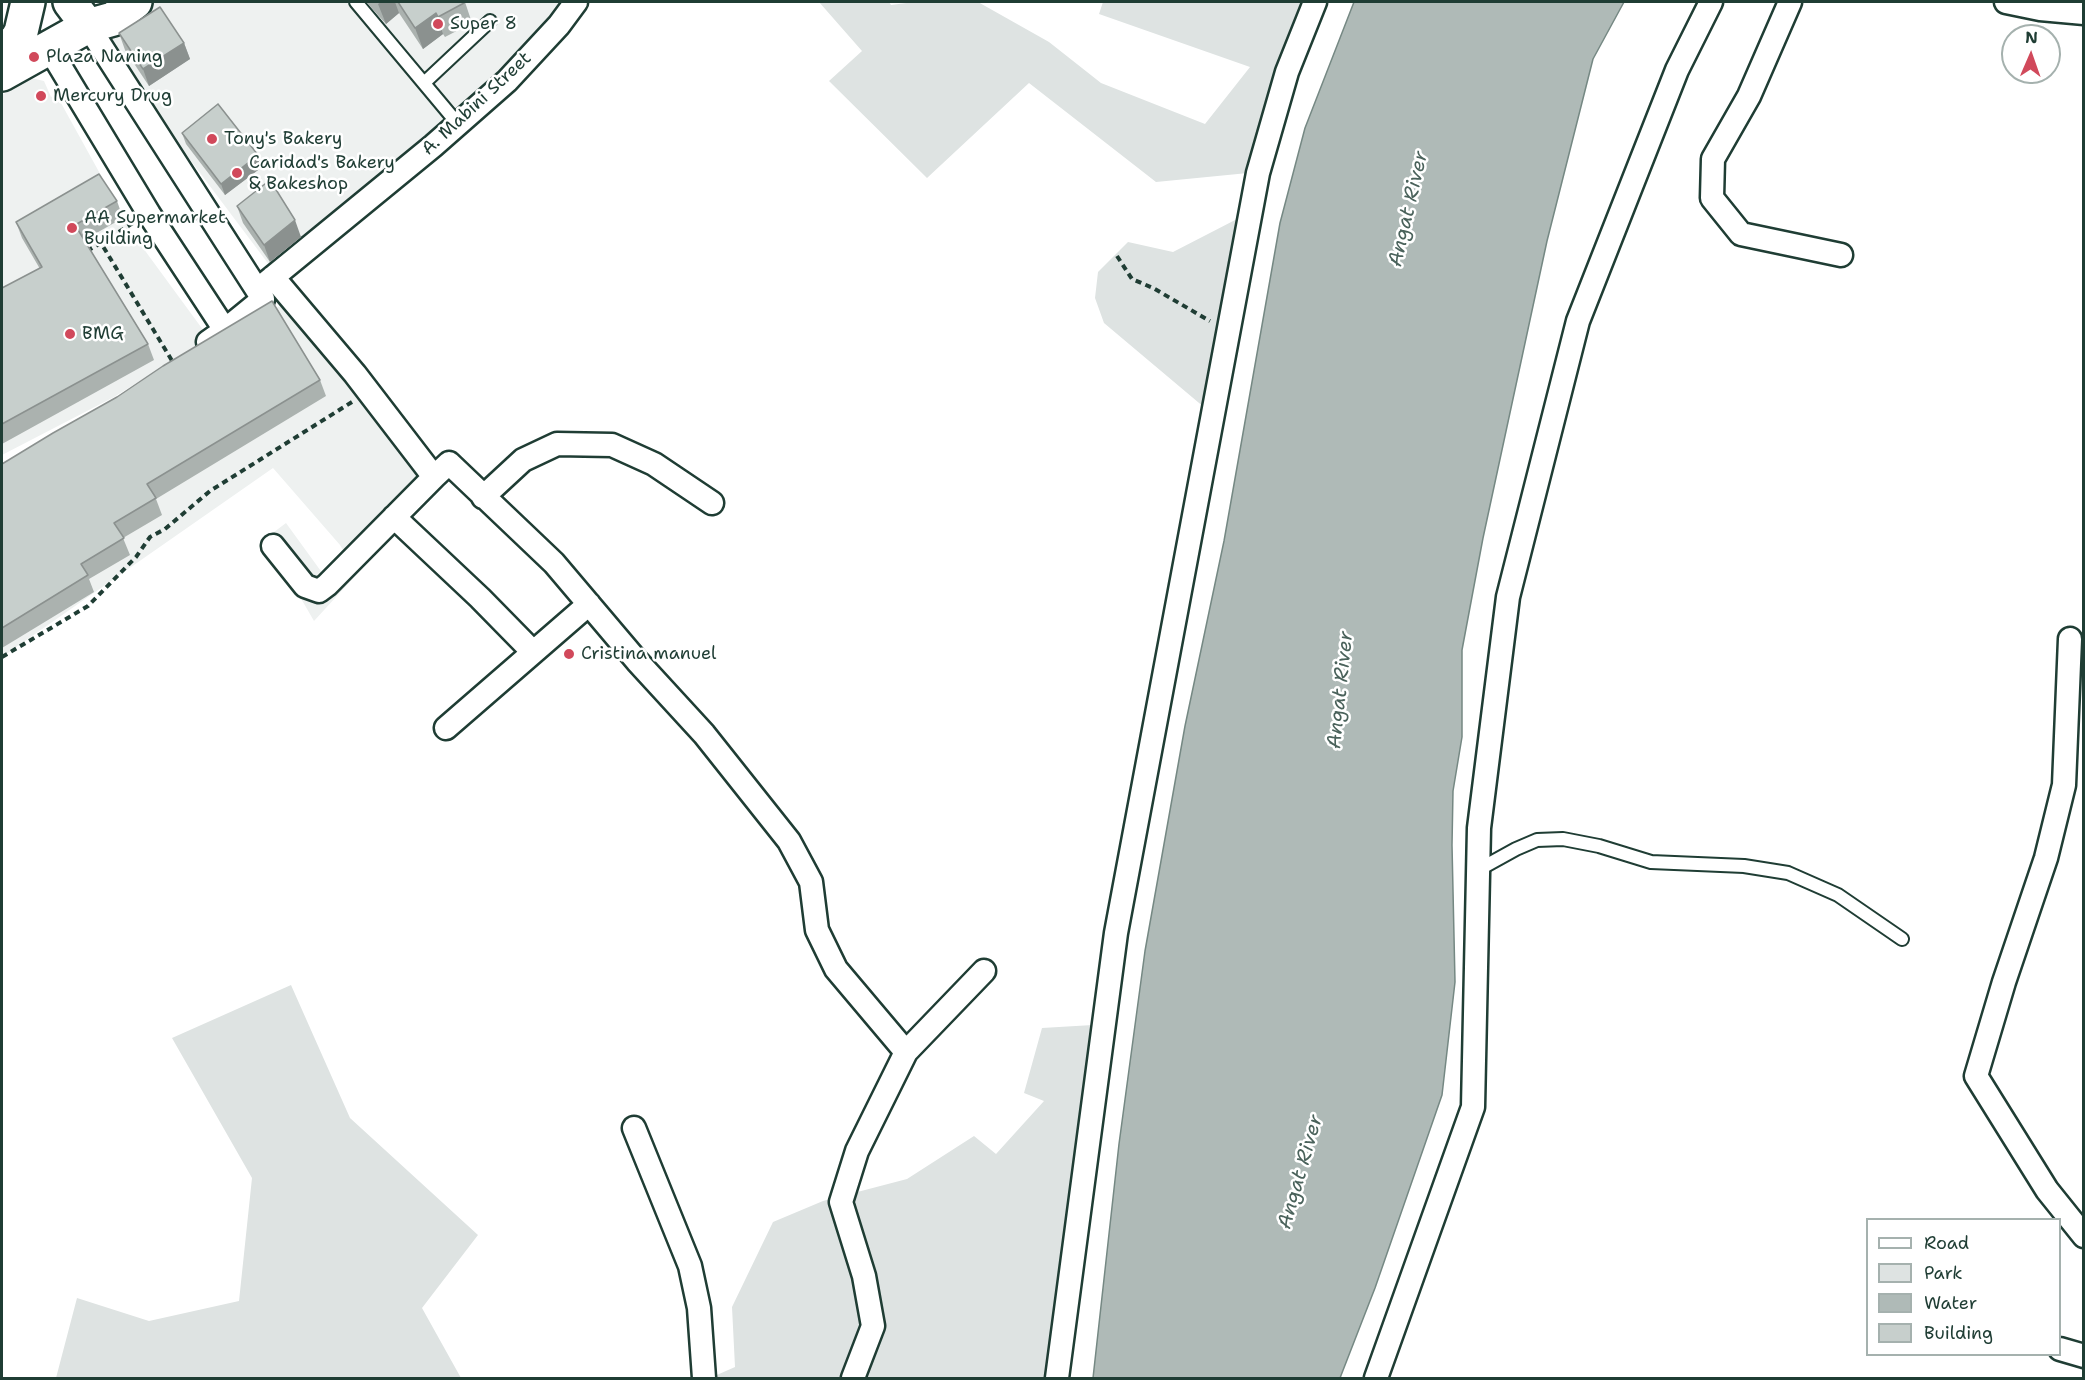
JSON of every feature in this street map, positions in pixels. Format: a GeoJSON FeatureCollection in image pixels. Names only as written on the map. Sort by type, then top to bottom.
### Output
{"type":"FeatureCollection","features":[{"type":"Feature","properties":{"kind":"main road"},"geometry":{"type":"LineString","coordinates":[[2,53],[21,32],[28,2]]}},
{"type":"Feature","properties":{"kind":"main road"},"geometry":{"type":"LineString","coordinates":[[2,74],[49,48],[79,14],[112,19],[135,2]]}},
{"type":"Feature","properties":{"kind":"street","name":"A. Mabini Street"},"geometry":{"type":"LineString","coordinates":[[184,361],[225,330],[265,288],[507,81],[559,25],[576,2]]}},
{"type":"Feature","properties":{"kind":"street"},"geometry":{"type":"LineString","coordinates":[[1057,1378],[1116,933],[1228,331],[1258,173],[1287,72],[1315,2]]}},
{"type":"Feature","properties":{"kind":"street"},"geometry":{"type":"LineString","coordinates":[[1376,1378],[1473,1107],[1479,828],[1508,597],[1578,321],[1677,70],[1712,2]]}},
{"type":"Feature","properties":{"kind":"street"},"geometry":{"type":"LineString","coordinates":[[1790,2],[1749,96],[1713,159],[1712,198],[1741,234],[1841,255]]}},
{"type":"Feature","properties":{"kind":"street"},"geometry":{"type":"LineString","coordinates":[[2006,2],[2040,9],[2084,13]]}},
{"type":"Feature","properties":{"kind":"street"},"geometry":{"type":"LineString","coordinates":[[79,14],[265,288],[368,392],[434,477]]}},
{"type":"Feature","properties":{"kind":"street"},"geometry":{"type":"LineString","coordinates":[[49,48],[149,214],[225,330]]}},
{"type":"Feature","properties":{"kind":"street"},"geometry":{"type":"LineString","coordinates":[[483,497],[523,460],[557,444],[612,445],[654,464],[712,503]]}},
{"type":"Feature","properties":{"kind":"street"},"geometry":{"type":"LineString","coordinates":[[273,546],[305,586],[319,591],[449,463],[554,563],[637,661],[704,734],[789,841],[811,882],[817,930],[836,969],[906,1052]]}},
{"type":"Feature","properties":{"kind":"street"},"geometry":{"type":"LineString","coordinates":[[394,517],[532,651]]}},
{"type":"Feature","properties":{"kind":"street"},"geometry":{"type":"LineString","coordinates":[[446,728],[532,651],[589,604]]}},
{"type":"Feature","properties":{"kind":"street"},"geometry":{"type":"LineString","coordinates":[[2070,639],[2064,785],[2046,858],[2004,982],[1976,1076],[2047,1190],[2084,1236]]}},
{"type":"Feature","properties":{"kind":"street"},"geometry":{"type":"LineString","coordinates":[[853,1378],[873,1326],[864,1276],[841,1202],[857,1151],[906,1052],[984,971]]}},
{"type":"Feature","properties":{"kind":"street"},"geometry":{"type":"LineString","coordinates":[[634,1128],[690,1266],[699,1308],[704,1378]]}},
{"type":"Feature","properties":{"kind":"street"},"geometry":{"type":"LineString","coordinates":[[2061,1349],[2084,1356]]}},
{"type":"Feature","properties":{"kind":"lane"},"geometry":{"type":"LineString","coordinates":[[356,2],[458,124]]}},
{"type":"Feature","properties":{"kind":"lane"},"geometry":{"type":"LineString","coordinates":[[424,83],[490,21]]}},
{"type":"Feature","properties":{"kind":"lane"},"geometry":{"type":"LineString","coordinates":[[1478,870],[1537,840],[1563,839],[1599,846],[1651,862],[1744,866],[1788,873],[1838,895],[1902,939]]}},
{"type":"Feature","properties":{"kind":"path"},"geometry":{"type":"LineString","coordinates":[[81,254],[149,214]]}},
{"type":"Feature","properties":{"kind":"path"},"geometry":{"type":"LineString","coordinates":[[101,243],[184,361]]}},
{"type":"Feature","properties":{"kind":"path"},"geometry":{"type":"LineString","coordinates":[[1117,256],[1132,279],[1153,288],[1228,331]]}},
{"type":"Feature","properties":{"kind":"path"},"geometry":{"type":"LineString","coordinates":[[2,657],[88,606],[136,558],[150,537],[165,529],[210,491],[368,392]]}},
{"type":"Feature","properties":{"kind":"shaded area"},"geometry":{"type":"Polygon","coordinates":[[[149,2],[571,2],[490,89],[273,270],[191,161],[102,36],[149,2]]]}},
{"type":"Feature","properties":{"kind":"shaded area"},"geometry":{"type":"Polygon","coordinates":[[[31,78],[44,81],[51,97],[56,94],[135,237],[209,338],[114,397],[2,455],[2,95],[31,78]]]}},
{"type":"Feature","properties":{"kind":"shaded area"},"geometry":{"type":"Polygon","coordinates":[[[291,299],[445,478],[314,621],[266,538],[286,523],[323,574],[346,555],[340,545],[273,468],[2,657],[2,478],[291,299]]]}},
{"type":"Feature","properties":{"kind":"green space"},"geometry":{"type":"Polygon","coordinates":[[[819,2],[889,2],[891,5],[914,2],[978,2],[1049,42],[1101,83],[1205,124],[1250,67],[1099,14],[1103,2],[1306,2],[1248,173],[1156,182],[1029,83],[927,178],[829,81],[862,51],[819,2]]]}},
{"type":"Feature","properties":{"kind":"green space"},"geometry":{"type":"Polygon","coordinates":[[[1239,218],[1217,326],[1205,408],[1104,323],[1095,298],[1098,272],[1128,242],[1173,252],[1239,218]]]}},
{"type":"Feature","properties":{"kind":"green space"},"geometry":{"type":"Polygon","coordinates":[[[291,985],[350,1118],[478,1235],[422,1308],[461,1378],[56,1378],[77,1298],[149,1321],[239,1301],[252,1178],[172,1038],[291,985]]]}},
{"type":"Feature","properties":{"kind":"green space"},"geometry":{"type":"Polygon","coordinates":[[[1093,1025],[1049,1378],[710,1378],[735,1367],[732,1307],[773,1222],[823,1201],[907,1179],[974,1136],[996,1154],[1044,1101],[1024,1093],[1042,1028],[1093,1025]]]}},
{"type":"Feature","properties":{"kind":"water","name":"Angat River"},"geometry":{"type":"Polygon","coordinates":[[[1354,2],[1624,2],[1593,59],[1547,241],[1483,538],[1462,650],[1462,737],[1453,791],[1455,982],[1442,1095],[1375,1288],[1340,1378],[1093,1378],[1119,1144],[1145,951],[1185,726],[1224,541],[1280,223],[1305,128],[1354,2]]]}},
{"type":"Feature","properties":{"kind":"building"},"geometry":{"type":"Polygon","coordinates":[[[398,2],[464,3],[438,17],[436,13],[415,28],[398,2]]]}},
{"type":"Feature","properties":{"kind":"building"},"geometry":{"type":"Polygon","coordinates":[[[160,7],[184,43],[143,69],[119,33],[160,7]]]}},
{"type":"Feature","properties":{"kind":"building"},"geometry":{"type":"Polygon","coordinates":[[[218,104],[258,155],[221,184],[182,133],[218,104]]]}},
{"type":"Feature","properties":{"kind":"building","name":"BMG"},"geometry":{"type":"Polygon","coordinates":[[[99,174],[117,201],[75,225],[148,344],[2,424],[2,288],[42,267],[16,222],[99,174]]]}},
{"type":"Feature","properties":{"kind":"building"},"geometry":{"type":"Polygon","coordinates":[[[270,180],[295,220],[264,245],[237,206],[270,180]]]}},
{"type":"Feature","properties":{"kind":"building"},"geometry":{"type":"Polygon","coordinates":[[[272,301],[320,380],[147,484],[156,498],[114,523],[124,538],[81,564],[88,575],[2,628],[2,464],[117,397],[163,366],[272,301]]]}},
{"type":"Feature","properties":{"kind":"place","name":"Super 8"},"geometry":{"type":"Point","coordinates":[438,24]}},
{"type":"Feature","properties":{"kind":"place","name":"Plaza Naning"},"geometry":{"type":"Point","coordinates":[34,57]}},
{"type":"Feature","properties":{"kind":"place","name":"Mercury Drug"},"geometry":{"type":"Point","coordinates":[41,96]}},
{"type":"Feature","properties":{"kind":"place","name":"Tony's Bakery"},"geometry":{"type":"Point","coordinates":[212,139]}},
{"type":"Feature","properties":{"kind":"place","name":"Caridad's Bakery & Bakeshop"},"geometry":{"type":"Point","coordinates":[237,173]}},
{"type":"Feature","properties":{"kind":"place","name":"AA Supermarket Building"},"geometry":{"type":"Point","coordinates":[72,228]}},
{"type":"Feature","properties":{"kind":"place","name":"BMG"},"geometry":{"type":"Point","coordinates":[70,334]}},
{"type":"Feature","properties":{"kind":"place","name":"Cristina manuel"},"geometry":{"type":"Point","coordinates":[569,654]}}]}
